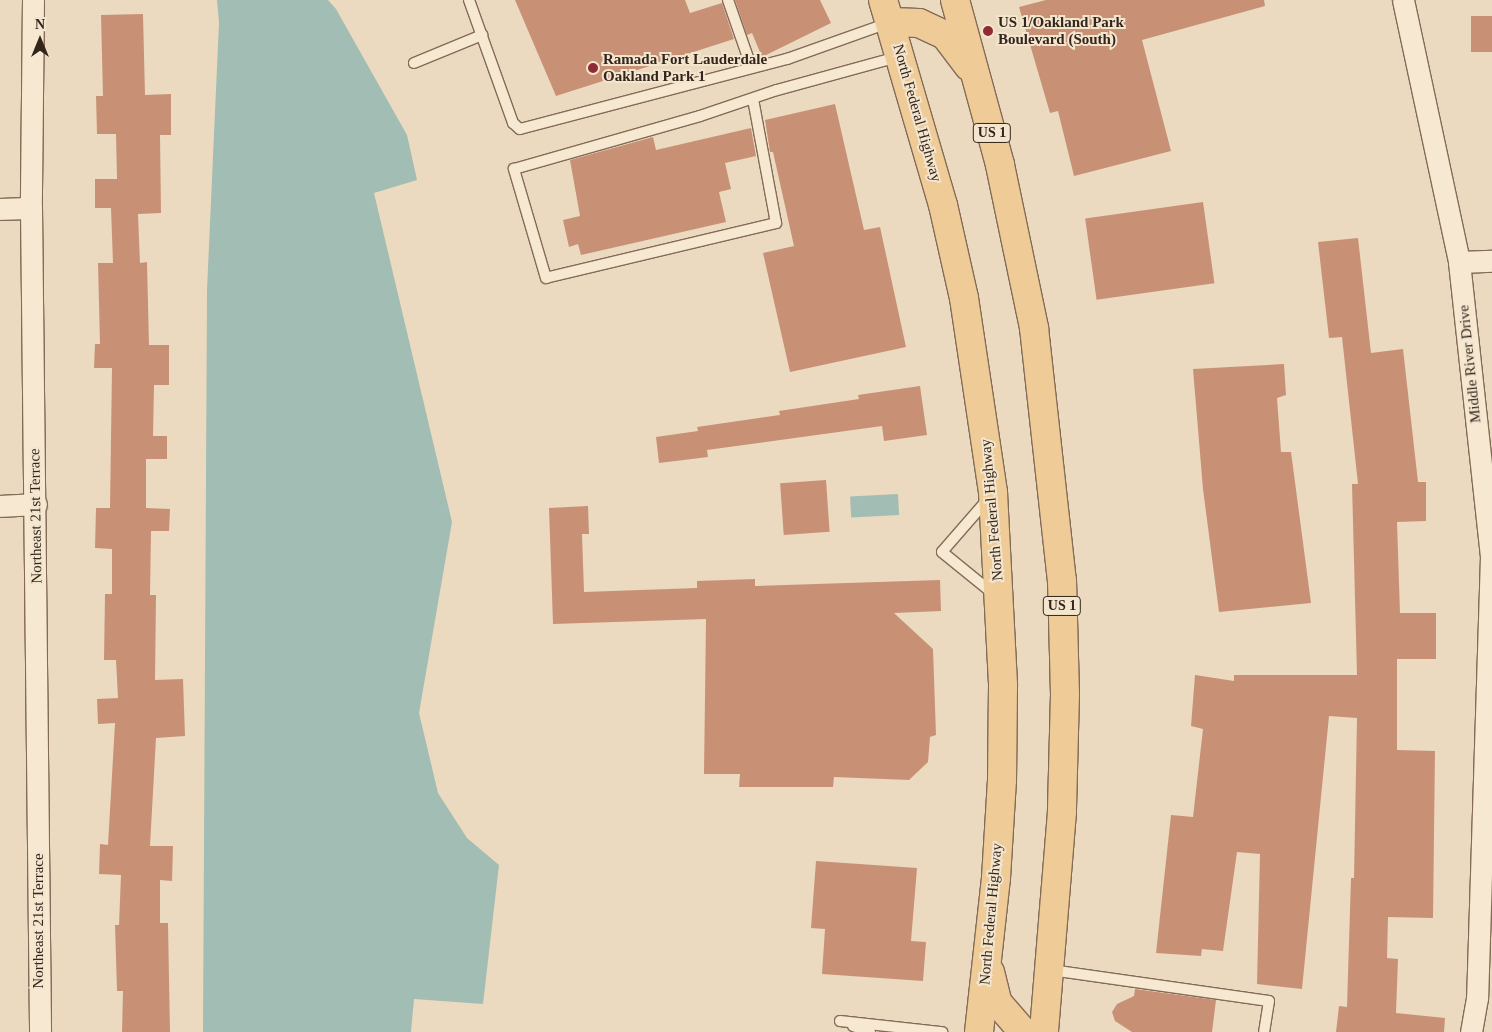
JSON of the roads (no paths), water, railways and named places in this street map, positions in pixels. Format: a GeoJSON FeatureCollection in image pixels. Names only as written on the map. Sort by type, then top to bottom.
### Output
{"type":"FeatureCollection","features":[{"type":"Feature","properties":{"kind":"main road","name":"US 1"},"geometry":{"type":"LineString","coordinates":[[956,0],[1000,165],[1034,328],[1062,580],[1065,694],[1062,812],[1051,970],[1044,1032]]}},
{"type":"Feature","properties":{"kind":"main road"},"geometry":{"type":"LineString","coordinates":[[887,11],[945,35],[979,82]]}},
{"type":"Feature","properties":{"kind":"main road","name":"North Federal Highway"},"geometry":{"type":"LineString","coordinates":[[887,11],[902,57],[943,204],[964,298],[993,493],[1000,598],[1002,780],[988,966],[979,1032]]}},
{"type":"Feature","properties":{"kind":"main road"},"geometry":{"type":"LineString","coordinates":[[988,966],[998,1003],[1023,1032]]}},
{"type":"Feature","properties":{"kind":"street","name":"Northeast 21st Terrace"},"geometry":{"type":"LineString","coordinates":[[33,0],[31,208],[36,504],[40,1032]]}},
{"type":"Feature","properties":{"kind":"street","name":"Middle River Drive"},"geometry":{"type":"LineString","coordinates":[[1403,0],[1459,262],[1492,556],[1477,998],[1471,1032]]}},
{"type":"Feature","properties":{"kind":"street"},"geometry":{"type":"LineString","coordinates":[[0,209],[31,208]]}},
{"type":"Feature","properties":{"kind":"street"},"geometry":{"type":"LineString","coordinates":[[1459,262],[1492,261]]}},
{"type":"Feature","properties":{"kind":"street"},"geometry":{"type":"LineString","coordinates":[[0,506],[36,504]]}},
{"type":"Feature","properties":{"kind":"lane"},"geometry":{"type":"LineString","coordinates":[[469,0],[514,123],[520,129],[751,66],[787,59],[887,11]]}},
{"type":"Feature","properties":{"kind":"lane"},"geometry":{"type":"LineString","coordinates":[[728,0],[751,66]]}},
{"type":"Feature","properties":{"kind":"lane"},"geometry":{"type":"LineString","coordinates":[[414,64],[482,35]]}},
{"type":"Feature","properties":{"kind":"lane"},"geometry":{"type":"LineString","coordinates":[[753,100],[776,223],[546,278],[514,169],[753,100],[902,57]]}},
{"type":"Feature","properties":{"kind":"lane"},"geometry":{"type":"LineString","coordinates":[[993,493],[942,552],[1000,598]]}},
{"type":"Feature","properties":{"kind":"lane"},"geometry":{"type":"LineString","coordinates":[[1051,970],[1269,1002],[1264,1032]]}},
{"type":"Feature","properties":{"kind":"lane"},"geometry":{"type":"LineString","coordinates":[[870,1032],[840,1021],[942,1032]]}},
{"type":"Feature","properties":{"kind":"place","name":"US 1/Oakland Park Boulevard (South)"},"geometry":{"type":"Point","coordinates":[988,31]}},
{"type":"Feature","properties":{"kind":"place","name":"Ramada Fort Lauderdale Oakland Park 1"},"geometry":{"type":"Point","coordinates":[593,68]}}]}
